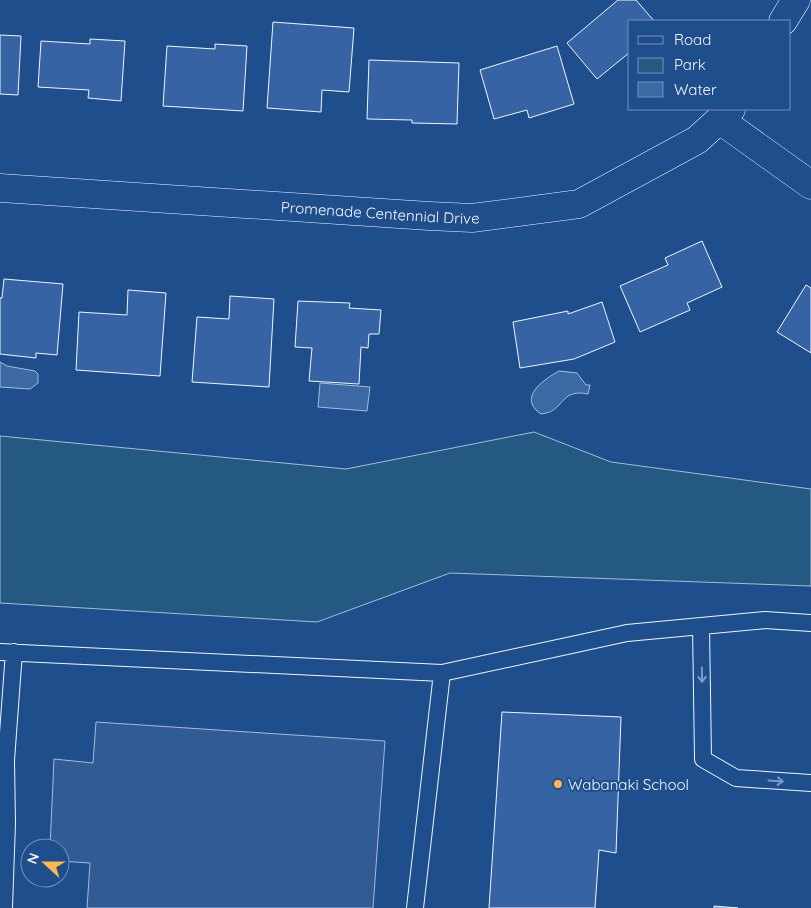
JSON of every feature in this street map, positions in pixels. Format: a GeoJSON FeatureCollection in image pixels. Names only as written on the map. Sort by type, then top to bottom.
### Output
{"type":"FeatureCollection","features":[{"type":"Feature","properties":{"kind":"street"},"geometry":{"type":"LineString","coordinates":[[784,20],[796,0]]}},
{"type":"Feature","properties":{"kind":"street"},"geometry":{"type":"LineString","coordinates":[[726,114],[731,129],[811,184]]}},
{"type":"Feature","properties":{"kind":"street","name":"Promenade Centennial Drive"},"geometry":{"type":"LineString","coordinates":[[0,188],[472,218],[579,204],[697,140],[726,114]]}},
{"type":"Feature","properties":{"kind":"lane"},"geometry":{"type":"LineString","coordinates":[[4,908],[8,823],[6,760],[7,652],[442,673],[627,633],[765,620],[811,623]]}},
{"type":"Feature","properties":{"kind":"lane"},"geometry":{"type":"LineString","coordinates":[[701,626],[703,759],[736,778],[811,783]]}},
{"type":"Feature","properties":{"kind":"lane"},"geometry":{"type":"LineString","coordinates":[[415,908],[442,673]]}},
{"type":"Feature","properties":{"kind":"green space"},"geometry":{"type":"Polygon","coordinates":[[[534,432],[611,462],[811,489],[811,586],[450,573],[317,622],[0,603],[0,436],[346,469],[534,432]]]}},
{"type":"Feature","properties":{"kind":"shaded area"},"geometry":{"type":"Polygon","coordinates":[[[96,722],[385,741],[373,908],[87,908],[90,863],[70,862],[70,838],[50,838],[54,759],[93,763],[96,722]]]}},
{"type":"Feature","properties":{"kind":"water"},"geometry":{"type":"Polygon","coordinates":[[[0,362],[7,366],[35,371],[38,374],[38,383],[30,389],[0,387],[0,362]]]}},
{"type":"Feature","properties":{"kind":"water"},"geometry":{"type":"Polygon","coordinates":[[[559,371],[577,373],[586,385],[590,385],[588,394],[572,394],[554,409],[541,414],[534,408],[531,402],[532,396],[540,384],[559,371]]]}},
{"type":"Feature","properties":{"kind":"water"},"geometry":{"type":"Polygon","coordinates":[[[320,383],[370,387],[367,411],[318,407],[320,383]]]}},
{"type":"Feature","properties":{"kind":"building"},"geometry":{"type":"Polygon","coordinates":[[[618,0],[636,0],[653,20],[628,20],[628,54],[597,79],[567,43],[618,0]]]}},
{"type":"Feature","properties":{"kind":"building"},"geometry":{"type":"Polygon","coordinates":[[[273,22],[354,28],[349,92],[322,90],[321,112],[267,108],[273,22]]]}},
{"type":"Feature","properties":{"kind":"building"},"geometry":{"type":"Polygon","coordinates":[[[0,35],[21,36],[18,95],[0,94],[0,35]]]}},
{"type":"Feature","properties":{"kind":"building"},"geometry":{"type":"Polygon","coordinates":[[[90,39],[125,41],[121,101],[88,98],[89,90],[38,87],[41,41],[90,44],[90,39]]]}},
{"type":"Feature","properties":{"kind":"building"},"geometry":{"type":"Polygon","coordinates":[[[215,44],[247,46],[243,111],[163,106],[167,46],[215,49],[215,44]]]}},
{"type":"Feature","properties":{"kind":"building"},"geometry":{"type":"Polygon","coordinates":[[[557,46],[574,104],[529,118],[527,110],[494,119],[480,70],[557,46]]]}},
{"type":"Feature","properties":{"kind":"building"},"geometry":{"type":"Polygon","coordinates":[[[369,60],[459,63],[457,124],[367,119],[369,60]]]}},
{"type":"Feature","properties":{"kind":"building"},"geometry":{"type":"Polygon","coordinates":[[[702,241],[722,287],[687,303],[690,310],[640,332],[620,286],[668,265],[665,258],[702,241]]]}},
{"type":"Feature","properties":{"kind":"building"},"geometry":{"type":"Polygon","coordinates":[[[4,279],[63,284],[57,355],[36,353],[36,358],[0,354],[0,298],[2,298],[4,279]]]}},
{"type":"Feature","properties":{"kind":"building"},"geometry":{"type":"Polygon","coordinates":[[[806,285],[811,288],[811,353],[777,332],[806,285]]]}},
{"type":"Feature","properties":{"kind":"building"},"geometry":{"type":"Polygon","coordinates":[[[128,290],[166,293],[160,376],[76,370],[79,312],[127,315],[128,290]]]}},
{"type":"Feature","properties":{"kind":"building"},"geometry":{"type":"Polygon","coordinates":[[[230,296],[274,299],[269,387],[192,382],[197,317],[229,319],[230,296]]]}},
{"type":"Feature","properties":{"kind":"building"},"geometry":{"type":"Polygon","coordinates":[[[298,301],[350,303],[349,308],[381,310],[379,334],[369,334],[368,348],[361,347],[359,384],[309,381],[312,348],[295,347],[298,301]]]}},
{"type":"Feature","properties":{"kind":"building"},"geometry":{"type":"Polygon","coordinates":[[[602,302],[615,342],[574,359],[520,368],[513,322],[568,311],[568,314],[602,302]]]}},
{"type":"Feature","properties":{"kind":"building","name":"Wabanaki School"},"geometry":{"type":"Polygon","coordinates":[[[502,712],[621,717],[616,853],[599,850],[595,908],[489,908],[502,712]]]}},
{"type":"Feature","properties":{"kind":"building"},"geometry":{"type":"Polygon","coordinates":[[[714,906],[738,908],[714,908],[714,906]]]}},
{"type":"Feature","properties":{"kind":"place","name":"Wabanaki School"},"geometry":{"type":"Point","coordinates":[558,784]}}]}
